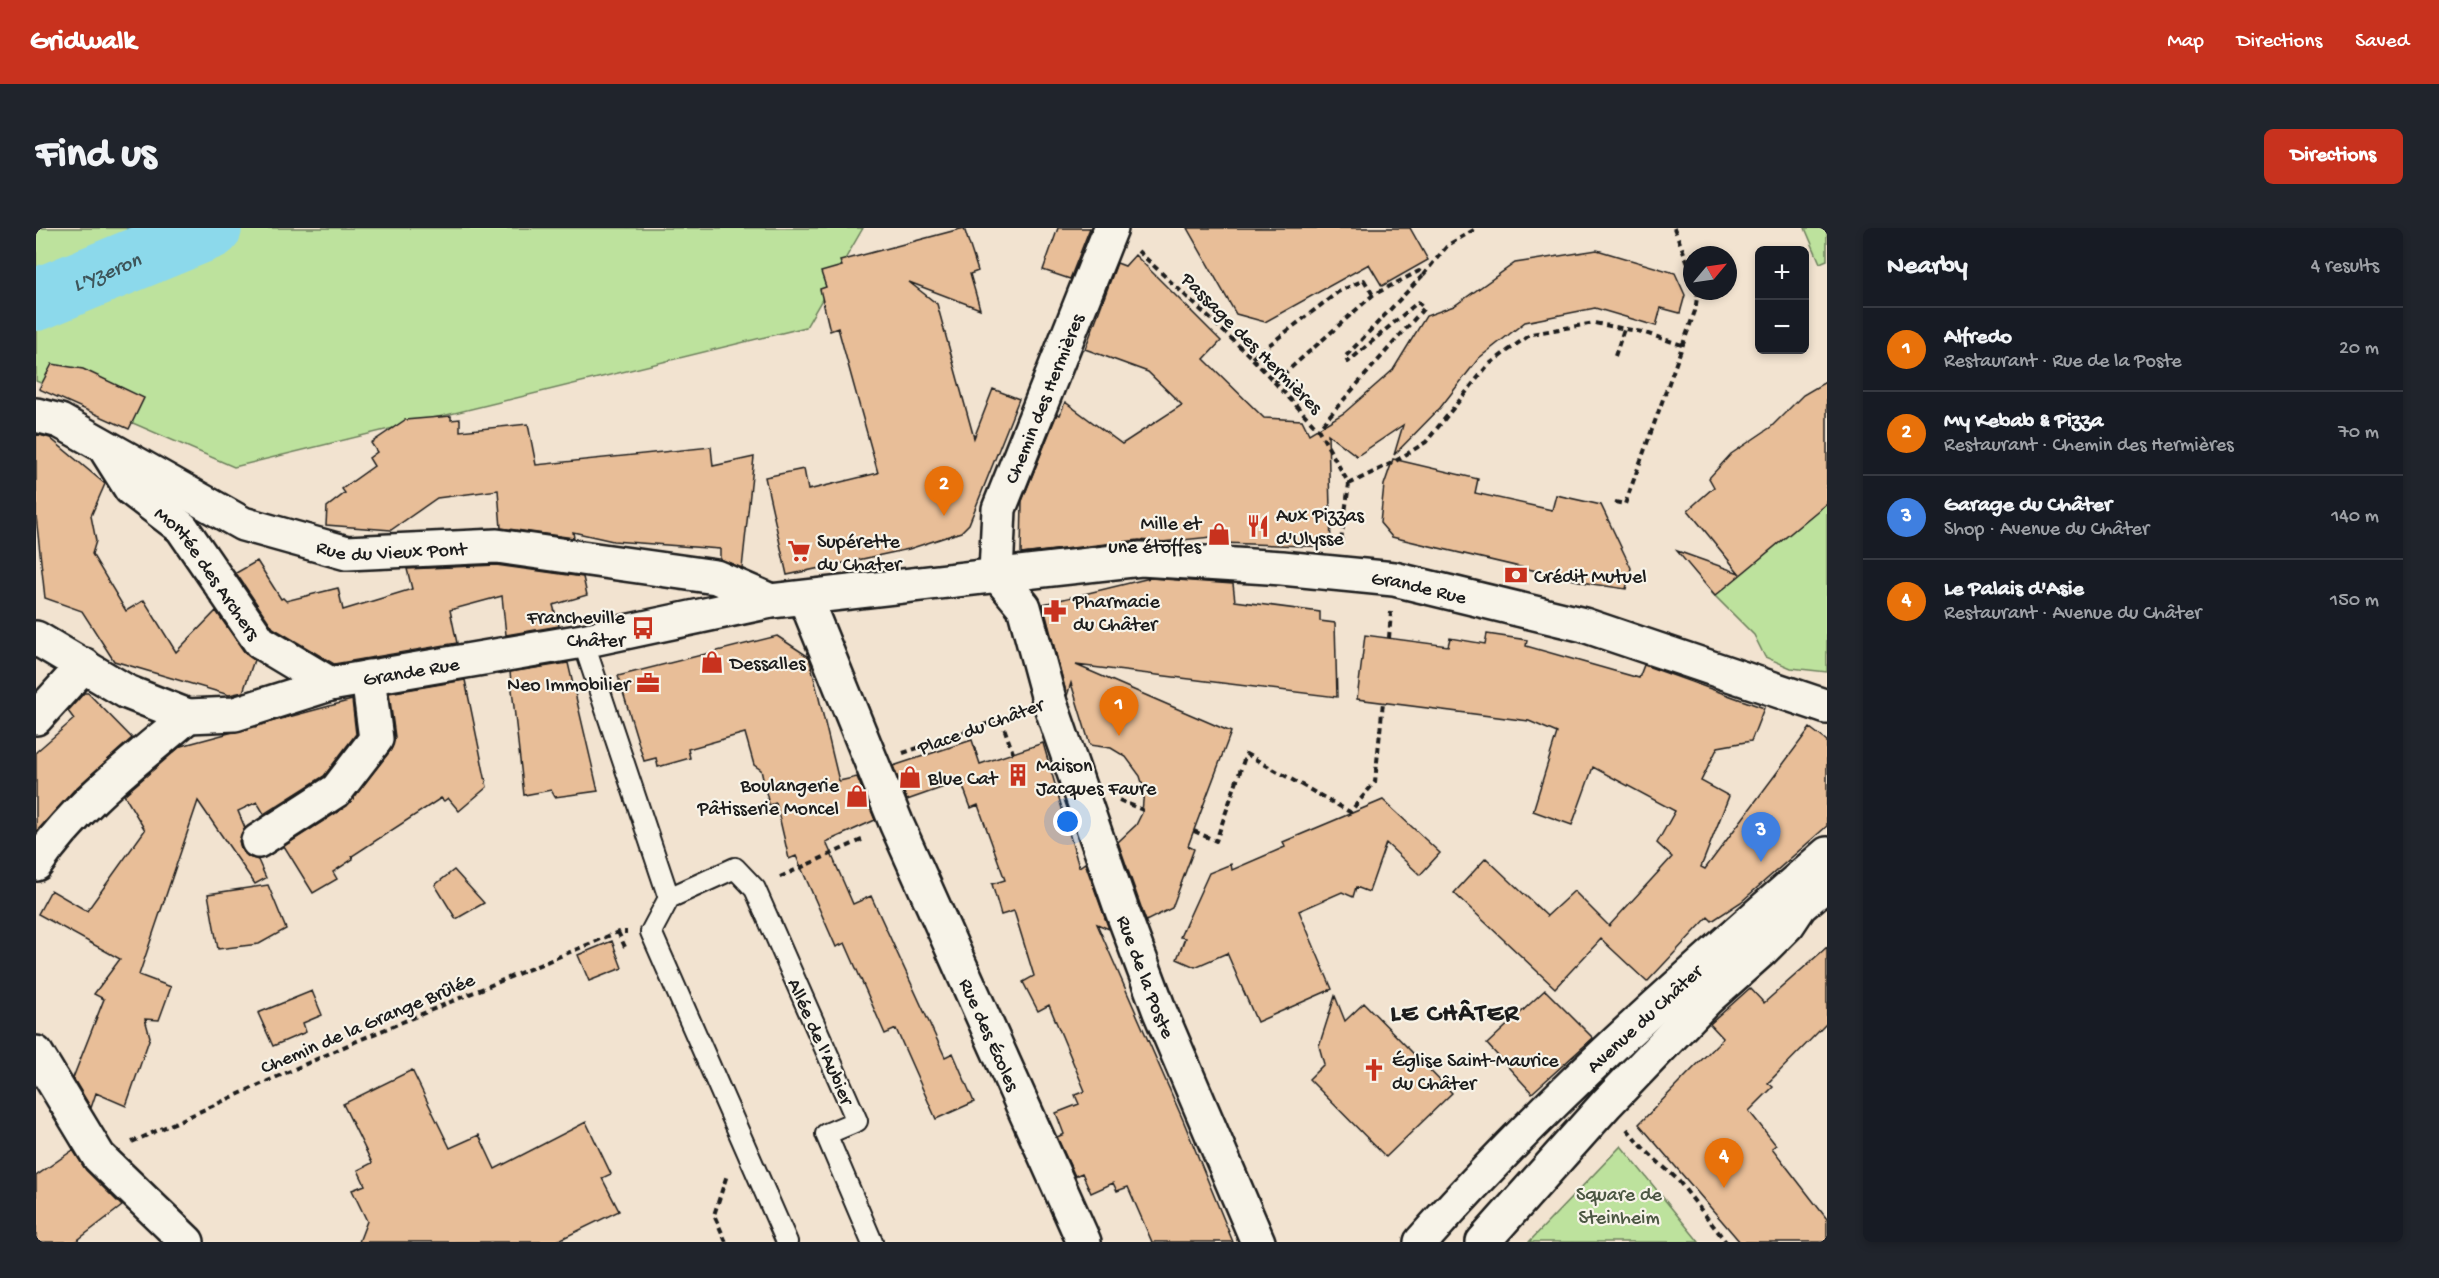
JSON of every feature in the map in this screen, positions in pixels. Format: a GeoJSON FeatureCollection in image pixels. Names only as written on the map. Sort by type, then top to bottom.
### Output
{"type":"FeatureCollection","features":[{"type":"Feature","properties":{"kind":"street","name":"Chemin des Hermières"},"geometry":{"type":"LineString","coordinates":[[996,573],[999,509],[1121,236]]}},
{"type":"Feature","properties":{"kind":"street","name":"Rue du Vieux Pont"},"geometry":{"type":"LineString","coordinates":[[36,415],[60,421],[243,524],[347,553],[497,546],[716,577],[771,601]]}},
{"type":"Feature","properties":{"kind":"street","name":"Montée des Archers"},"geometry":{"type":"LineString","coordinates":[[103,446],[131,489],[182,528],[260,642],[330,684]]}},
{"type":"Feature","properties":{"kind":"street","name":"Grande Rue"},"geometry":{"type":"LineString","coordinates":[[996,573],[1141,559],[1282,568],[1394,579],[1584,625],[1827,707]]}},
{"type":"Feature","properties":{"kind":"street"},"geometry":{"type":"LineString","coordinates":[[897,825],[805,598],[996,573]]}},
{"type":"Feature","properties":{"kind":"street","name":"Place du Châter"},"geometry":{"type":"LineString","coordinates":[[996,573],[1024,608],[1050,703]]}},
{"type":"Feature","properties":{"kind":"street","name":"Grande Rue"},"geometry":{"type":"LineString","coordinates":[[36,638],[127,692],[188,716],[235,714],[330,684],[583,641],[771,601],[805,598]]}},
{"type":"Feature","properties":{"kind":"street"},"geometry":{"type":"LineString","coordinates":[[36,718],[84,665]]}},
{"type":"Feature","properties":{"kind":"street"},"geometry":{"type":"LineString","coordinates":[[258,841],[337,790],[376,739],[368,677]]}},
{"type":"Feature","properties":{"kind":"street","name":"Rue de la Poste"},"geometry":{"type":"LineString","coordinates":[[1050,703],[1117,898],[1160,1012],[1258,1242]]}},
{"type":"Feature","properties":{"kind":"street"},"geometry":{"type":"LineString","coordinates":[[36,864],[52,840],[91,800],[188,716]]}},
{"type":"Feature","properties":{"kind":"street","name":"Rue des Écoles"},"geometry":{"type":"LineString","coordinates":[[897,825],[1084,1242]]}},
{"type":"Feature","properties":{"kind":"street","name":"Avenue du Châter"},"geometry":{"type":"LineString","coordinates":[[1420,1242],[1533,1122],[1716,951],[1827,854]]}},
{"type":"Feature","properties":{"kind":"street","name":"Avenue du Châter"},"geometry":{"type":"LineString","coordinates":[[1483,1242],[1606,1104],[1707,999],[1788,924],[1800,906],[1827,883]]}},
{"type":"Feature","properties":{"kind":"street"},"geometry":{"type":"LineString","coordinates":[[36,1053],[99,1157],[187,1242]]}},
{"type":"Feature","properties":{"kind":"lane"},"geometry":{"type":"LineString","coordinates":[[583,641],[669,898],[651,932],[787,1242]]}},
{"type":"Feature","properties":{"kind":"lane","name":"Allée de l'Aubier"},"geometry":{"type":"LineString","coordinates":[[669,898],[735,868],[755,889],[857,1121],[826,1134],[872,1242]]}},
{"type":"Feature","properties":{"kind":"path"},"geometry":{"type":"LineString","coordinates":[[1318,429],[1424,308],[1418,302],[1348,362],[1345,357],[1423,275],[1448,245],[1477,228]]}},
{"type":"Feature","properties":{"kind":"path"},"geometry":{"type":"LineString","coordinates":[[1674,228],[1683,250]]}},
{"type":"Feature","properties":{"kind":"path","name":"Passage des Hermières"},"geometry":{"type":"LineString","coordinates":[[1121,236],[1275,382],[1318,429],[1349,484]]}},
{"type":"Feature","properties":{"kind":"path"},"geometry":{"type":"LineString","coordinates":[[1275,382],[1373,295],[1419,271],[1423,275]]}},
{"type":"Feature","properties":{"kind":"path"},"geometry":{"type":"LineString","coordinates":[[1252,358],[1338,292],[1364,280],[1373,295]]}},
{"type":"Feature","properties":{"kind":"path"},"geometry":{"type":"LineString","coordinates":[[1615,502],[1625,504],[1695,311],[1697,300]]}},
{"type":"Feature","properties":{"kind":"path"},"geometry":{"type":"LineString","coordinates":[[1343,529],[1349,484],[1394,462],[1426,442],[1488,365],[1532,334],[1594,323],[1682,345]]}},
{"type":"Feature","properties":{"kind":"path"},"geometry":{"type":"LineString","coordinates":[[1616,356],[1624,329]]}},
{"type":"Feature","properties":{"kind":"path"},"geometry":{"type":"LineString","coordinates":[[1194,831],[1216,841],[1246,754],[1350,812],[1375,782],[1383,702]]}},
{"type":"Feature","properties":{"kind":"path","name":"Place du Châter"},"geometry":{"type":"LineString","coordinates":[[871,763],[1050,703]]}},
{"type":"Feature","properties":{"kind":"path"},"geometry":{"type":"LineString","coordinates":[[1001,719],[1013,753]]}},
{"type":"Feature","properties":{"kind":"path"},"geometry":{"type":"LineString","coordinates":[[755,889],[897,825]]}},
{"type":"Feature","properties":{"kind":"path"},"geometry":{"type":"LineString","coordinates":[[618,932],[628,954]]}},
{"type":"Feature","properties":{"kind":"path","name":"Chemin de la Grange Brûlée"},"geometry":{"type":"LineString","coordinates":[[99,1157],[357,1041],[618,932],[651,932]]}},
{"type":"Feature","properties":{"kind":"path"},"geometry":{"type":"LineString","coordinates":[[1606,1104],[1645,1150],[1677,1179],[1726,1242]]}},
{"type":"Feature","properties":{"kind":"path"},"geometry":{"type":"LineString","coordinates":[[726,1242],[714,1215],[728,1172]]}},
{"type":"Feature","properties":{"kind":"green space"},"geometry":{"type":"Polygon","coordinates":[[[36,228],[863,228],[806,327],[234,467],[36,381],[36,228]]]}},
{"type":"Feature","properties":{"kind":"green space"},"geometry":{"type":"Polygon","coordinates":[[[1805,228],[1827,228],[1827,260],[1820,263],[1805,228]]]}},
{"type":"Feature","properties":{"kind":"green space"},"geometry":{"type":"Polygon","coordinates":[[[1827,501],[1827,672],[1791,668],[1765,657],[1754,635],[1712,593],[1827,501]]]}},
{"type":"Feature","properties":{"kind":"green space","name":"Square de Steinheim"},"geometry":{"type":"Polygon","coordinates":[[[1621,1146],[1699,1242],[1529,1242],[1621,1146]]]}},
{"type":"Feature","properties":{"kind":"building"},"geometry":{"type":"Polygon","coordinates":[[[964,228],[978,271],[970,274],[980,309],[909,282],[937,304],[974,438],[993,389],[1019,399],[969,524],[961,532],[909,549],[787,575],[765,477],[804,469],[808,490],[878,473],[838,328],[830,331],[820,289],[826,287],[821,272],[842,266],[840,261],[964,228]]]}},
{"type":"Feature","properties":{"kind":"building"},"geometry":{"type":"Polygon","coordinates":[[[1058,228],[1090,228],[1070,279],[1043,270],[1058,228]]]}},
{"type":"Feature","properties":{"kind":"building"},"geometry":{"type":"Polygon","coordinates":[[[1187,228],[1410,228],[1428,260],[1382,286],[1369,264],[1265,322],[1236,314],[1187,228]]]}},
{"type":"Feature","properties":{"kind":"building"},"geometry":{"type":"Polygon","coordinates":[[[1597,250],[1675,273],[1683,291],[1684,300],[1680,313],[1661,308],[1656,326],[1595,308],[1525,322],[1479,358],[1440,408],[1394,455],[1403,425],[1357,456],[1328,434],[1331,547],[1222,543],[1221,536],[1162,542],[1139,540],[1021,554],[1022,501],[1057,414],[1060,415],[1065,402],[1122,444],[1182,405],[1148,372],[1085,349],[1117,263],[1125,266],[1135,255],[1221,341],[1204,359],[1264,418],[1302,420],[1309,434],[1344,413],[1393,370],[1426,316],[1454,306],[1515,263],[1597,250]]]}},
{"type":"Feature","properties":{"kind":"building"},"geometry":{"type":"Polygon","coordinates":[[[52,364],[83,369],[144,398],[129,429],[39,389],[52,364]]]}},
{"type":"Feature","properties":{"kind":"building"},"geometry":{"type":"Polygon","coordinates":[[[1827,381],[1827,503],[1715,596],[1677,551],[1739,573],[1688,510],[1714,487],[1709,478],[1731,454],[1771,427],[1803,395],[1827,381]]]}},
{"type":"Feature","properties":{"kind":"building"},"geometry":{"type":"Polygon","coordinates":[[[451,416],[451,420],[460,419],[460,431],[528,424],[536,465],[711,447],[713,466],[754,457],[742,568],[720,559],[720,549],[613,541],[573,532],[574,538],[501,528],[498,490],[437,498],[391,530],[326,525],[327,507],[345,493],[342,489],[374,466],[369,458],[377,452],[371,443],[405,420],[451,416]]]}},
{"type":"Feature","properties":{"kind":"building"},"geometry":{"type":"Polygon","coordinates":[[[36,434],[50,438],[105,484],[91,516],[96,541],[92,554],[126,611],[144,600],[176,652],[216,611],[245,653],[254,660],[243,692],[229,695],[114,661],[82,611],[45,598],[36,516],[36,434]]]}},
{"type":"Feature","properties":{"kind":"building"},"geometry":{"type":"Polygon","coordinates":[[[1393,459],[1478,479],[1475,493],[1552,510],[1556,495],[1601,505],[1631,568],[1626,589],[1592,584],[1392,537],[1380,523],[1384,485],[1393,459]]]}},
{"type":"Feature","properties":{"kind":"building"},"geometry":{"type":"Polygon","coordinates":[[[257,561],[281,599],[286,601],[338,588],[343,610],[412,589],[407,569],[496,565],[583,577],[587,595],[553,605],[559,626],[506,635],[502,596],[450,610],[457,643],[334,664],[273,628],[236,573],[257,561]]]}},
{"type":"Feature","properties":{"kind":"building"},"geometry":{"type":"Polygon","coordinates":[[[1150,578],[1233,584],[1235,601],[1320,612],[1320,621],[1335,623],[1337,697],[1076,665],[1231,732],[1188,846],[1194,849],[1172,908],[1146,921],[1118,842],[1136,825],[1142,813],[1144,789],[1140,776],[1126,757],[1111,748],[1090,745],[1071,683],[1067,696],[1043,604],[1150,578]]]}},
{"type":"Feature","properties":{"kind":"building"},"geometry":{"type":"Polygon","coordinates":[[[1487,634],[1527,640],[1526,646],[1639,678],[1644,665],[1764,708],[1751,741],[1718,747],[1701,781],[1729,796],[1701,867],[1705,869],[1810,728],[1827,741],[1827,826],[1741,902],[1712,921],[1708,917],[1647,982],[1601,939],[1555,988],[1454,893],[1486,858],[1547,916],[1574,891],[1609,926],[1672,857],[1657,843],[1675,811],[1593,767],[1572,825],[1533,811],[1557,733],[1529,721],[1357,699],[1365,635],[1448,646],[1450,638],[1485,644],[1487,634]]]}},
{"type":"Feature","properties":{"kind":"building"},"geometry":{"type":"Polygon","coordinates":[[[777,636],[809,657],[839,781],[857,777],[875,820],[826,842],[853,904],[871,896],[945,1057],[953,1053],[974,1102],[936,1119],[896,1029],[885,1034],[845,943],[836,947],[796,856],[789,859],[776,803],[769,805],[761,770],[754,765],[745,733],[688,749],[690,758],[658,767],[656,758],[644,761],[618,676],[777,636]]]}},
{"type":"Feature","properties":{"kind":"building"},"geometry":{"type":"Polygon","coordinates":[[[568,663],[598,791],[555,797],[551,790],[524,795],[510,672],[568,663]]]}},
{"type":"Feature","properties":{"kind":"building"},"geometry":{"type":"Polygon","coordinates":[[[465,680],[487,787],[459,811],[448,798],[444,801],[441,798],[352,856],[353,859],[333,872],[337,879],[313,893],[284,846],[347,806],[391,750],[395,737],[389,693],[465,680]]]}},
{"type":"Feature","properties":{"kind":"building"},"geometry":{"type":"Polygon","coordinates":[[[84,693],[88,693],[132,738],[74,790],[36,832],[36,752],[74,719],[68,711],[84,693]]]}},
{"type":"Feature","properties":{"kind":"building"},"geometry":{"type":"Polygon","coordinates":[[[352,700],[356,734],[324,776],[264,814],[257,802],[238,811],[245,828],[239,841],[242,851],[258,860],[266,878],[255,884],[198,801],[139,975],[171,987],[159,1020],[145,1019],[150,1037],[126,1106],[96,1093],[91,1108],[73,1078],[104,999],[94,994],[120,959],[38,914],[51,890],[87,911],[145,830],[124,795],[181,746],[352,700]]]}},
{"type":"Feature","properties":{"kind":"building"},"geometry":{"type":"Polygon","coordinates":[[[972,740],[980,764],[1043,743],[1079,867],[1085,863],[1109,929],[1097,924],[1183,1120],[1233,1242],[1152,1242],[1128,1187],[1117,1191],[1113,1183],[1091,1193],[1082,1173],[1075,1176],[1057,1137],[1064,1134],[1056,1113],[1079,1104],[1075,1095],[1085,1091],[1049,1005],[1038,1011],[1023,982],[1034,976],[1014,911],[1001,915],[992,884],[1005,880],[978,805],[971,808],[961,781],[907,800],[893,766],[972,740]]]}},
{"type":"Feature","properties":{"kind":"building"},"geometry":{"type":"Polygon","coordinates":[[[1383,800],[1440,853],[1420,875],[1386,843],[1369,892],[1356,887],[1353,897],[1342,892],[1299,911],[1332,989],[1257,1022],[1227,953],[1195,967],[1177,959],[1185,938],[1180,937],[1209,873],[1231,864],[1232,870],[1285,847],[1283,842],[1383,800]]]}},
{"type":"Feature","properties":{"kind":"building"},"geometry":{"type":"Polygon","coordinates":[[[454,870],[484,903],[456,919],[435,885],[454,870]]]}},
{"type":"Feature","properties":{"kind":"building"},"geometry":{"type":"Polygon","coordinates":[[[268,885],[286,929],[259,944],[218,949],[208,894],[268,885]]]}},
{"type":"Feature","properties":{"kind":"building"},"geometry":{"type":"Polygon","coordinates":[[[612,941],[622,968],[589,981],[578,955],[612,941]]]}},
{"type":"Feature","properties":{"kind":"building"},"geometry":{"type":"Polygon","coordinates":[[[1827,947],[1827,1023],[1768,1083],[1773,1087],[1749,1111],[1776,1145],[1772,1148],[1827,1219],[1827,1242],[1740,1242],[1639,1124],[1723,1038],[1710,1024],[1750,988],[1764,1003],[1827,947]]]}},
{"type":"Feature","properties":{"kind":"building"},"geometry":{"type":"Polygon","coordinates":[[[1545,990],[1593,1038],[1532,1093],[1487,1044],[1545,990]]]}},
{"type":"Feature","properties":{"kind":"building"},"geometry":{"type":"Polygon","coordinates":[[[312,991],[322,1015],[303,1023],[306,1032],[273,1046],[258,1013],[312,991]]]}},
{"type":"Feature","properties":{"kind":"building","name":"Église Saint-Maurice du Châter"},"geometry":{"type":"Polygon","coordinates":[[[1335,996],[1345,1021],[1364,1003],[1452,1093],[1386,1157],[1309,1079],[1324,1064],[1319,1046],[1335,996]]]}},
{"type":"Feature","properties":{"kind":"building"},"geometry":{"type":"Polygon","coordinates":[[[412,1070],[450,1148],[479,1135],[495,1169],[586,1122],[611,1174],[602,1178],[619,1211],[555,1242],[359,1242],[367,1221],[352,1190],[365,1185],[358,1170],[372,1163],[343,1104],[412,1070]]]}},
{"type":"Feature","properties":{"kind":"building"},"geometry":{"type":"Polygon","coordinates":[[[73,1150],[86,1170],[122,1206],[75,1242],[36,1242],[36,1176],[73,1150]]]}},
{"type":"Feature","properties":{"kind":"waterway"},"geometry":{"type":"LineString","coordinates":[[131,228],[144,258]]}},
{"type":"Feature","properties":{"kind":"waterway","name":"L'Yzeron"},"geometry":{"type":"LineString","coordinates":[[36,300],[211,228]]}},
{"type":"Feature","properties":{"kind":"place","name":"My Kebab & Pizza"},"geometry":{"type":"Point","coordinates":[944,516]}},
{"type":"Feature","properties":{"kind":"place","name":"Aux Pizzas d'Ulysse"},"geometry":{"type":"Point","coordinates":[1258,526]}},
{"type":"Feature","properties":{"kind":"place","name":"Mille et une étoffes"},"geometry":{"type":"Point","coordinates":[1219,534]}},
{"type":"Feature","properties":{"kind":"place","name":"Supérette du Chater"},"geometry":{"type":"Point","coordinates":[799,551]}},
{"type":"Feature","properties":{"kind":"place","name":"Crédit Mutuel"},"geometry":{"type":"Point","coordinates":[1516,575]}},
{"type":"Feature","properties":{"kind":"place","name":"Pharmacie du Châter"},"geometry":{"type":"Point","coordinates":[1055,611]}},
{"type":"Feature","properties":{"kind":"place","name":"Francheville Châter"},"geometry":{"type":"Point","coordinates":[643,628]}},
{"type":"Feature","properties":{"kind":"place","name":"Dessalles"},"geometry":{"type":"Point","coordinates":[712,662]}},
{"type":"Feature","properties":{"kind":"place","name":"Neo Immobilier"},"geometry":{"type":"Point","coordinates":[648,683]}},
{"type":"Feature","properties":{"kind":"place","name":"Alfredo"},"geometry":{"type":"Point","coordinates":[1119,736]}},
{"type":"Feature","properties":{"kind":"place","name":"Maison Jacques Faure"},"geometry":{"type":"Point","coordinates":[1018,775]}},
{"type":"Feature","properties":{"kind":"place","name":"Blue Cat"},"geometry":{"type":"Point","coordinates":[910,777]}},
{"type":"Feature","properties":{"kind":"place","name":"Boulangerie Pâtisserie Moncel"},"geometry":{"type":"Point","coordinates":[857,796]}},
{"type":"Feature","properties":{"kind":"place","name":"Garage du Châter"},"geometry":{"type":"Point","coordinates":[1761,862]}},
{"type":"Feature","properties":{"kind":"place","name":"Église Saint-Maurice du Châter"},"geometry":{"type":"Point","coordinates":[1374,1070]}},
{"type":"Feature","properties":{"kind":"place","name":"Le Palais d'Asie"},"geometry":{"type":"Point","coordinates":[1724,1188]}},
{"type":"Feature","properties":{"kind":"district","name":"LE CHÂTER"},"geometry":{"type":"Point","coordinates":[1455,1011]}}]}
